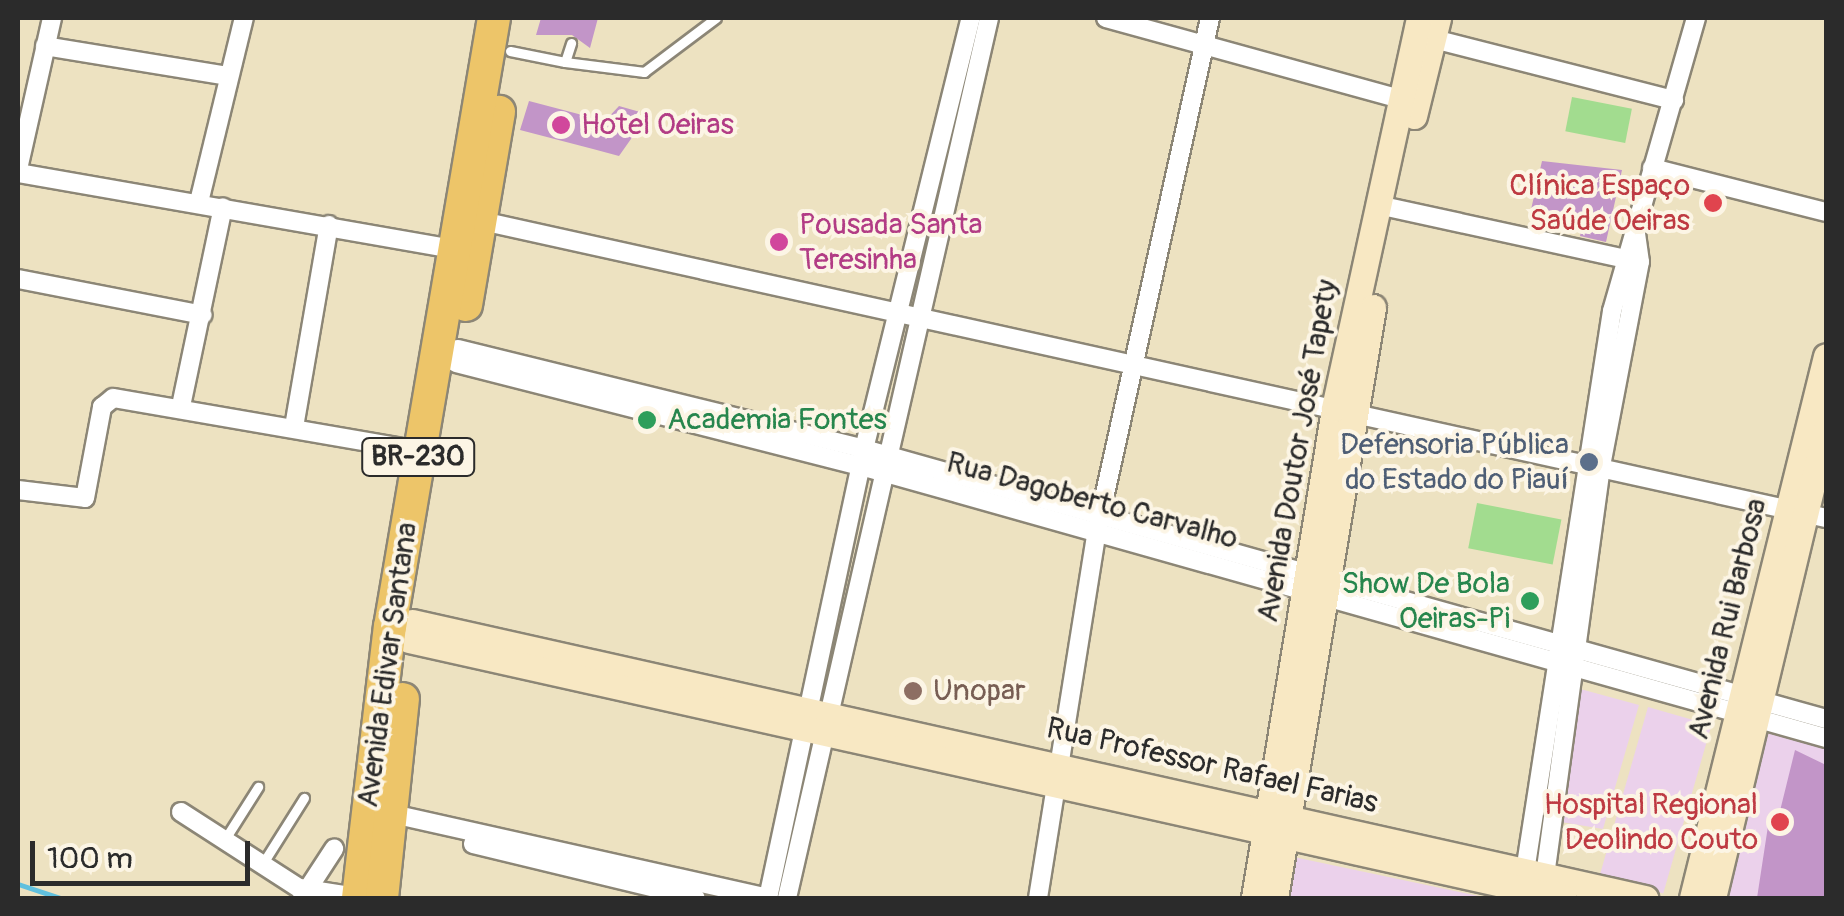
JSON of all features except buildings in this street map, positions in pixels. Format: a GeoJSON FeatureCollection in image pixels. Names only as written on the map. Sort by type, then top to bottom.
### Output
{"type":"FeatureCollection","features":[{"type":"Feature","properties":{"kind":"highway","name":"Avenida Edivar Santana"},"geometry":{"type":"LineString","coordinates":[[366,898],[482,221],[494,18]]}},
{"type":"Feature","properties":{"kind":"highway","name":"Avenida Edivar Santana"},"geometry":{"type":"LineString","coordinates":[[378,816],[419,451],[454,249],[516,18]]}},
{"type":"Feature","properties":{"kind":"main road","name":"Avenida Doutor José Tapety"},"geometry":{"type":"LineString","coordinates":[[1276,898],[1278,823],[1342,410],[1426,27]]}},
{"type":"Feature","properties":{"kind":"main road","name":"Avenida Rui Barbosa"},"geometry":{"type":"LineString","coordinates":[[1807,514],[1826,356]]}},
{"type":"Feature","properties":{"kind":"main road","name":"Avenida Rui Barbosa"},"geometry":{"type":"LineString","coordinates":[[1692,898],[1807,514],[1826,429]]}},
{"type":"Feature","properties":{"kind":"main road","name":"Rua Professor Rafael Farias"},"geometry":{"type":"LineString","coordinates":[[411,631],[1278,823],[1537,889],[1645,898]]}},
{"type":"Feature","properties":{"kind":"main road","name":"Avenida Rui Barbosa"},"geometry":{"type":"LineString","coordinates":[[1713,898],[1749,709]]}},
{"type":"Feature","properties":{"kind":"main road","name":"Avenida Doutor José Tapety"},"geometry":{"type":"LineString","coordinates":[[1254,898],[1278,823]]}},
{"type":"Feature","properties":{"kind":"street"},"geometry":{"type":"LineString","coordinates":[[52,18],[18,171],[454,249]]}},
{"type":"Feature","properties":{"kind":"street"},"geometry":{"type":"LineString","coordinates":[[199,202],[244,18]]}},
{"type":"Feature","properties":{"kind":"street"},"geometry":{"type":"LineString","coordinates":[[378,816],[768,898],[882,463],[906,318],[971,18]]}},
{"type":"Feature","properties":{"kind":"street"},"geometry":{"type":"LineString","coordinates":[[787,898],[813,719],[863,457],[989,18]]}},
{"type":"Feature","properties":{"kind":"street"},"geometry":{"type":"LineString","coordinates":[[1106,18],[1408,101]]}},
{"type":"Feature","properties":{"kind":"street"},"geometry":{"type":"LineString","coordinates":[[1038,898],[1099,522],[1210,18]]}},
{"type":"Feature","properties":{"kind":"street"},"geometry":{"type":"LineString","coordinates":[[1537,889],[1563,667],[1593,464],[1635,229],[1696,18]]}},
{"type":"Feature","properties":{"kind":"street"},"geometry":{"type":"LineString","coordinates":[[1426,27],[1674,100]]}},
{"type":"Feature","properties":{"kind":"street"},"geometry":{"type":"LineString","coordinates":[[45,46],[228,76]]}},
{"type":"Feature","properties":{"kind":"street"},"geometry":{"type":"LineString","coordinates":[[1652,168],[1826,212]]}},
{"type":"Feature","properties":{"kind":"street"},"geometry":{"type":"LineString","coordinates":[[181,406],[223,206]]}},
{"type":"Feature","properties":{"kind":"street"},"geometry":{"type":"LineString","coordinates":[[1386,207],[1632,260]]}},
{"type":"Feature","properties":{"kind":"street"},"geometry":{"type":"LineString","coordinates":[[482,221],[1134,370],[1342,410],[1807,514]]}},
{"type":"Feature","properties":{"kind":"street"},"geometry":{"type":"LineString","coordinates":[[294,427],[329,225]]}},
{"type":"Feature","properties":{"kind":"street"},"geometry":{"type":"LineString","coordinates":[[18,280],[203,315]]}},
{"type":"Feature","properties":{"kind":"street","name":"Rua Dagoberto Carvalho"},"geometry":{"type":"LineString","coordinates":[[457,356],[863,457],[1566,647],[1826,738]]}},
{"type":"Feature","properties":{"kind":"street"},"geometry":{"type":"LineString","coordinates":[[18,490],[85,498],[108,400],[181,406],[419,451]]}},
{"type":"Feature","properties":{"kind":"street","name":"Rua Dagoberto Carvalho"},"geometry":{"type":"LineString","coordinates":[[1317,582],[1563,667],[1749,709],[1826,719]]}},
{"type":"Feature","properties":{"kind":"street"},"geometry":{"type":"LineString","coordinates":[[181,812],[305,894],[366,898]]}},
{"type":"Feature","properties":{"kind":"street"},"geometry":{"type":"LineString","coordinates":[[378,816],[696,898]]}},
{"type":"Feature","properties":{"kind":"street"},"geometry":{"type":"LineString","coordinates":[[305,894],[334,850]]}},
{"type":"Feature","properties":{"kind":"lane"},"geometry":{"type":"LineString","coordinates":[[510,51],[644,72],[716,18]]}},
{"type":"Feature","properties":{"kind":"lane"},"geometry":{"type":"LineString","coordinates":[[565,62],[570,43]]}},
{"type":"Feature","properties":{"kind":"lane"},"geometry":{"type":"LineString","coordinates":[[224,842],[258,787]]}},
{"type":"Feature","properties":{"kind":"lane"},"geometry":{"type":"LineString","coordinates":[[262,866],[304,798]]}},
{"type":"Feature","properties":{"kind":"shaded area"},"geometry":{"type":"Polygon","coordinates":[[[1573,687],[1639,705],[1603,829],[1555,821],[1573,687]]]}},
{"type":"Feature","properties":{"kind":"shaded area"},"geometry":{"type":"Polygon","coordinates":[[[1648,707],[1711,725],[1663,893],[1600,875],[1648,707]]]}},
{"type":"Feature","properties":{"kind":"shaded area","name":"Hospital Regional Deolindo Couto"},"geometry":{"type":"Polygon","coordinates":[[[1754,730],[1826,746],[1826,898],[1716,898],[1754,730]]]}},
{"type":"Feature","properties":{"kind":"shaded area"},"geometry":{"type":"Polygon","coordinates":[[[1289,856],[1488,898],[1280,898],[1289,856]]]}},
{"type":"Feature","properties":{"kind":"green space"},"geometry":{"type":"Polygon","coordinates":[[[1572,97],[1632,109],[1625,143],[1565,131],[1572,97]]]}},
{"type":"Feature","properties":{"kind":"green space"},"geometry":{"type":"Polygon","coordinates":[[[1477,503],[1561,519],[1553,565],[1468,548],[1477,503]]]}},
{"type":"Feature","properties":{"kind":"waterway"},"geometry":{"type":"LineString","coordinates":[[18,884],[60,898]]}},
{"type":"Feature","properties":{"kind":"place","name":"Hotel Oeiras"},"geometry":{"type":"Point","coordinates":[561,125]}},
{"type":"Feature","properties":{"kind":"place","name":"Clínica Espaço Saúde Oeiras"},"geometry":{"type":"Point","coordinates":[1713,203]}},
{"type":"Feature","properties":{"kind":"place","name":"Pousada Santa Teresinha"},"geometry":{"type":"Point","coordinates":[779,242]}},
{"type":"Feature","properties":{"kind":"place","name":"Academia Fontes"},"geometry":{"type":"Point","coordinates":[647,420]}},
{"type":"Feature","properties":{"kind":"place","name":"Defensoria Pública do Estado do Piauí"},"geometry":{"type":"Point","coordinates":[1589,462]}},
{"type":"Feature","properties":{"kind":"place","name":"Show De Bola Oeiras-Pi"},"geometry":{"type":"Point","coordinates":[1530,601]}},
{"type":"Feature","properties":{"kind":"place","name":"Unopar"},"geometry":{"type":"Point","coordinates":[913,691]}},
{"type":"Feature","properties":{"kind":"place","name":"Hospital Regional Deolindo Couto"},"geometry":{"type":"Point","coordinates":[1780,822]}}]}
